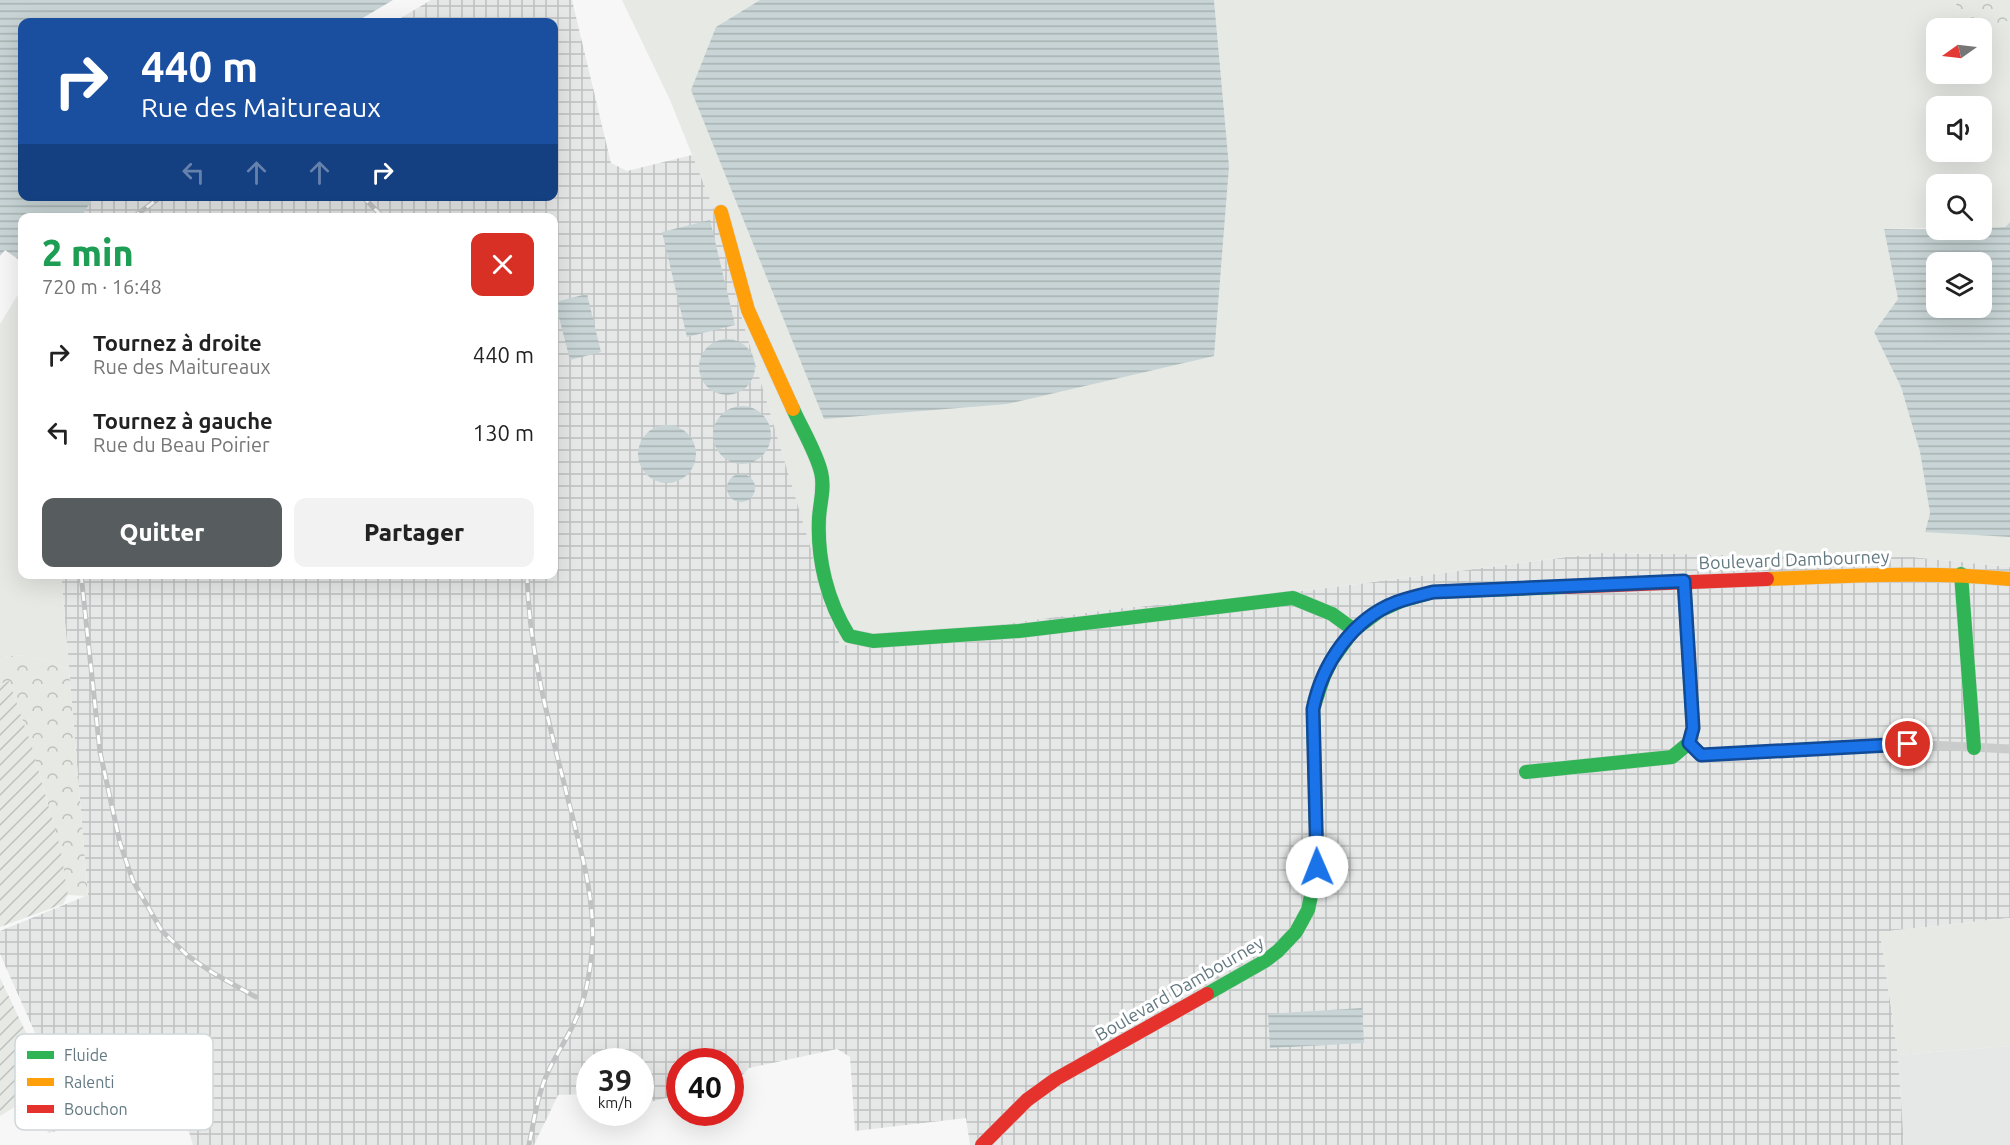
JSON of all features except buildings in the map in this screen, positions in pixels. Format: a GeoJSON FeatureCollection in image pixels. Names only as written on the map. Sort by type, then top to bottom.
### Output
{"type":"FeatureCollection","features":[{"type":"Feature","properties":{"kind":"street"},"geometry":{"type":"LineString","coordinates":[[721,212],[748,310],[821,471],[824,493],[819,515],[819,540],[825,575],[840,624],[849,636],[873,640],[1019,631],[1293,598],[1332,614],[1354,630]]}},
{"type":"Feature","properties":{"kind":"street","name":"Boulevard Dambourney"},"geometry":{"type":"LineString","coordinates":[[982,1145],[1027,1100],[1046,1086],[1265,961],[1285,946],[1299,928],[1308,913],[1317,867],[1313,709],[1317,690],[1324,672],[1354,630],[1374,614],[1396,602],[1433,592],[1917,573],[1961,574],[2010,579]]}},
{"type":"Feature","properties":{"kind":"street"},"geometry":{"type":"LineString","coordinates":[[1961,574],[1974,748]]}},
{"type":"Feature","properties":{"kind":"street"},"geometry":{"type":"LineString","coordinates":[[1526,772],[1672,757],[1689,743],[1693,728],[1684,581]]}},
{"type":"Feature","properties":{"kind":"street"},"geometry":{"type":"LineString","coordinates":[[1689,743],[1701,755],[1908,744],[2010,749]]}},
{"type":"Feature","properties":{"kind":"shaded area"},"geometry":{"type":"Polygon","coordinates":[[[0,0],[393,0],[363,18],[18,18],[18,201],[91,201],[84,213],[18,213],[18,259],[5,250],[0,256],[0,0]]]}},
{"type":"Feature","properties":{"kind":"shaded area"},"geometry":{"type":"Polygon","coordinates":[[[431,0],[572,0],[611,163],[627,171],[696,154],[1124,608],[1310,590],[1598,553],[1913,557],[2010,567],[2010,918],[1880,932],[1898,1055],[1904,1145],[970,1145],[966,1118],[855,1131],[850,1057],[837,1049],[749,1068],[744,1073],[744,1048],[666,1048],[666,1098],[654,1101],[654,1048],[576,1048],[576,1094],[558,1095],[534,1145],[193,1145],[188,1130],[213,1130],[213,1034],[36,1034],[0,954],[0,931],[88,895],[61,579],[558,579],[558,213],[83,213],[91,201],[558,201],[558,18],[401,18],[431,0]]]}},
{"type":"Feature","properties":{"kind":"shaded area"},"geometry":{"type":"Polygon","coordinates":[[[760,0],[1214,0],[1229,166],[1214,356],[1007,404],[824,419],[691,90],[716,27],[760,0]]]}},
{"type":"Feature","properties":{"kind":"shaded area"},"geometry":{"type":"Polygon","coordinates":[[[710,220],[735,325],[687,337],[662,232],[710,220]]]}},
{"type":"Feature","properties":{"kind":"shaded area"},"geometry":{"type":"Polygon","coordinates":[[[2010,222],[2010,537],[1925,532],[1930,513],[1920,452],[1901,387],[1874,332],[1898,299],[1884,229],[1926,229],[1926,240],[1992,240],[1992,228],[2005,227],[2010,222]]]}},
{"type":"Feature","properties":{"kind":"shaded area"},"geometry":{"type":"Polygon","coordinates":[[[587,294],[601,352],[570,360],[558,314],[558,301],[587,294]]]}},
{"type":"Feature","properties":{"kind":"shaded area"},"geometry":{"type":"Polygon","coordinates":[[[727,339],[738,341],[747,347],[753,356],[755,367],[753,378],[747,387],[738,393],[727,395],[716,393],[707,387],[701,378],[699,367],[701,356],[707,347],[716,341],[727,339]]]}},
{"type":"Feature","properties":{"kind":"shaded area"},"geometry":{"type":"Polygon","coordinates":[[[742,406],[753,408],[766,419],[771,435],[769,446],[758,459],[742,464],[731,462],[718,451],[713,435],[715,424],[726,411],[742,406]]]}},
{"type":"Feature","properties":{"kind":"shaded area"},"geometry":{"type":"Polygon","coordinates":[[[667,425],[678,427],[691,438],[696,454],[694,465],[683,478],[667,483],[656,481],[643,470],[638,454],[640,443],[651,430],[667,425]]]}},
{"type":"Feature","properties":{"kind":"shaded area"},"geometry":{"type":"Polygon","coordinates":[[[741,474],[751,478],[755,488],[751,498],[741,502],[731,498],[727,488],[731,478],[741,474]]]}},
{"type":"Feature","properties":{"kind":"shaded area"},"geometry":{"type":"Polygon","coordinates":[[[1362,1008],[1364,1043],[1270,1048],[1268,1014],[1362,1008]]]}},
{"type":"Feature","properties":{"kind":"shaded area"},"geometry":{"type":"Polygon","coordinates":[[[2010,1046],[2010,1145],[1904,1145],[1898,1055],[2010,1046]]]}},
{"type":"Feature","properties":{"kind":"green space"},"geometry":{"type":"Polygon","coordinates":[[[622,0],[760,0],[716,27],[1229,166],[1214,0],[1955,0],[1960,18],[1926,18],[1926,84],[1992,84],[1992,27],[2010,20],[2010,222],[2005,227],[1992,228],[1992,174],[1926,174],[1926,228],[1884,229],[1898,299],[1874,332],[1901,387],[1920,452],[1930,513],[1925,531],[2010,537],[2010,567],[1913,557],[1598,553],[1310,590],[1124,608],[840,646],[743,323],[715,212],[670,100],[622,0]]]}},
{"type":"Feature","properties":{"kind":"green space"},"geometry":{"type":"Polygon","coordinates":[[[1955,0],[2010,0],[2010,20],[1992,27],[1992,18],[1960,18],[1955,0]]]}},
{"type":"Feature","properties":{"kind":"green space"},"geometry":{"type":"Polygon","coordinates":[[[18,295],[18,579],[61,579],[69,669],[27,655],[0,657],[0,324],[18,295]]]}},
{"type":"Feature","properties":{"kind":"green space"},"geometry":{"type":"Polygon","coordinates":[[[27,655],[69,669],[88,896],[68,895],[51,814],[27,734],[9,681],[0,684],[0,657],[27,655]]]}},
{"type":"Feature","properties":{"kind":"green space"},"geometry":{"type":"Polygon","coordinates":[[[9,681],[32,747],[60,847],[68,895],[63,904],[0,927],[0,684],[9,681]]]}},
{"type":"Feature","properties":{"kind":"green space"},"geometry":{"type":"Polygon","coordinates":[[[2010,918],[2010,1046],[1898,1055],[1880,932],[2010,918]]]}},
{"type":"Feature","properties":{"kind":"green space"},"geometry":{"type":"Polygon","coordinates":[[[0,978],[27,1034],[15,1034],[15,1107],[0,1116],[0,978]]]}},
{"type":"Feature","properties":{"kind":"railway"},"geometry":{"type":"LineString","coordinates":[[139,213],[155,201]]}},
{"type":"Feature","properties":{"kind":"railway"},"geometry":{"type":"LineString","coordinates":[[367,201],[379,213]]}},
{"type":"Feature","properties":{"kind":"railway"},"geometry":{"type":"LineString","coordinates":[[82,579],[100,752],[120,843],[133,881],[162,931],[188,956],[256,997]]}},
{"type":"Feature","properties":{"kind":"railway"},"geometry":{"type":"LineString","coordinates":[[527,579],[536,661],[590,895],[593,932],[590,966],[582,1002],[573,1026],[544,1083],[529,1145]]}},
{"type":"Feature","properties":{"kind":"traffic: fast"},"geometry":{"type":"LineString","coordinates":[[793,409],[821,472],[819,533],[822,564],[829,594],[849,636],[873,641],[1019,631],[1293,598],[1332,614],[1354,630]]}},
{"type":"Feature","properties":{"kind":"traffic: fast"},"geometry":{"type":"LineString","coordinates":[[1961,574],[1974,748]]}},
{"type":"Feature","properties":{"kind":"traffic: fast"},"geometry":{"type":"LineString","coordinates":[[1526,772],[1672,757],[1689,743],[1693,728],[1684,581]]}},
{"type":"Feature","properties":{"kind":"traffic: fast"},"geometry":{"type":"LineString","coordinates":[[1207,994],[1265,961],[1278,951],[1296,932],[1308,910],[1317,867],[1313,709],[1332,660],[1353,631],[1381,610],[1401,601],[1433,592],[1565,587]]}},
{"type":"Feature","properties":{"kind":"traffic: slow"},"geometry":{"type":"LineString","coordinates":[[721,212],[748,310],[793,409]]}},
{"type":"Feature","properties":{"kind":"traffic: slow"},"geometry":{"type":"LineString","coordinates":[[1767,579],[1919,575],[2010,579]]}},
{"type":"Feature","properties":{"kind":"traffic: jam"},"geometry":{"type":"LineString","coordinates":[[1565,587],[1767,579]]}},
{"type":"Feature","properties":{"kind":"traffic: jam"},"geometry":{"type":"LineString","coordinates":[[982,1145],[1027,1100],[1056,1079],[1207,994]]}},
{"type":"Feature","properties":{"kind":"route"},"geometry":{"type":"LineString","coordinates":[[1317,867],[1313,709],[1324,672],[1354,630],[1374,614],[1396,602],[1433,592],[1684,581],[1693,728],[1689,743],[1701,755],[1908,744]]}}]}
